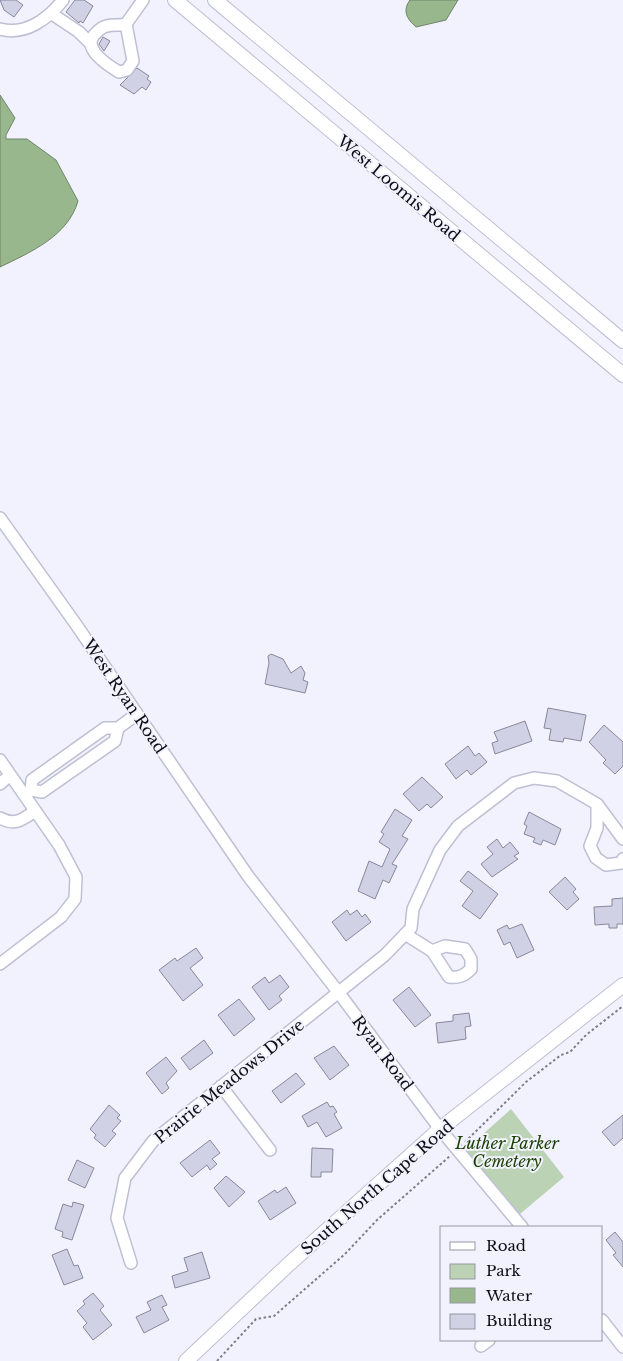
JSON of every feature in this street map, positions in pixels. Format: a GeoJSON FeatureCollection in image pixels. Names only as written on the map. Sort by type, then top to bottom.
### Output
{"type":"FeatureCollection","features":[{"type":"Feature","properties":{"kind":"main road","name":"West Loomis Road"},"geometry":{"type":"LineString","coordinates":[[175,0],[623,375]]}},
{"type":"Feature","properties":{"kind":"main road","name":"West Loomis Road"},"geometry":{"type":"LineString","coordinates":[[215,0],[623,341]]}},
{"type":"Feature","properties":{"kind":"main road","name":"South North Cape Road"},"geometry":{"type":"LineString","coordinates":[[186,1361],[289,1264],[440,1129],[623,985]]}},
{"type":"Feature","properties":{"kind":"street"},"geometry":{"type":"LineString","coordinates":[[0,29],[17,31],[38,23],[52,14],[63,0]]}},
{"type":"Feature","properties":{"kind":"street"},"geometry":{"type":"LineString","coordinates":[[52,14],[79,32],[109,66],[120,72],[126,70],[133,61],[126,24],[143,0]]}},
{"type":"Feature","properties":{"kind":"street"},"geometry":{"type":"LineString","coordinates":[[91,44],[92,38],[99,30],[107,26],[126,24]]}},
{"type":"Feature","properties":{"kind":"street","name":"West Ryan Road"},"geometry":{"type":"LineString","coordinates":[[0,518],[248,876]]}},
{"type":"Feature","properties":{"kind":"street"},"geometry":{"type":"LineString","coordinates":[[27,793],[32,780],[105,728],[118,728],[137,714]]}},
{"type":"Feature","properties":{"kind":"street"},"geometry":{"type":"LineString","coordinates":[[27,793],[42,792],[115,741],[118,728]]}},
{"type":"Feature","properties":{"kind":"street"},"geometry":{"type":"LineString","coordinates":[[0,760],[10,776],[27,793],[35,811],[60,845],[76,877],[75,899],[61,917],[0,964]]}},
{"type":"Feature","properties":{"kind":"street"},"geometry":{"type":"LineString","coordinates":[[0,784],[10,776]]}},
{"type":"Feature","properties":{"kind":"street"},"geometry":{"type":"LineString","coordinates":[[432,951],[405,934],[411,928],[413,909],[440,850],[458,826],[514,783],[534,778],[557,781],[597,804],[623,840]]}},
{"type":"Feature","properties":{"kind":"street"},"geometry":{"type":"LineString","coordinates":[[597,804],[597,828],[590,846],[596,858],[606,866],[621,863],[623,860]]}},
{"type":"Feature","properties":{"kind":"street"},"geometry":{"type":"LineString","coordinates":[[0,818],[10,823],[20,822],[35,811]]}},
{"type":"Feature","properties":{"kind":"street","name":"Ryan Road"},"geometry":{"type":"LineString","coordinates":[[248,876],[339,993],[440,1129],[521,1226]]}},
{"type":"Feature","properties":{"kind":"street","name":"Prairie Meadows Drive"},"geometry":{"type":"LineString","coordinates":[[131,1263],[117,1218],[126,1178],[153,1141],[339,993],[385,955],[405,934]]}},
{"type":"Feature","properties":{"kind":"street"},"geometry":{"type":"LineString","coordinates":[[221,1086],[270,1150]]}},
{"type":"Feature","properties":{"kind":"street"},"geometry":{"type":"LineString","coordinates":[[603,1321],[623,1347]]}},
{"type":"Feature","properties":{"kind":"path"},"geometry":{"type":"LineString","coordinates":[[462,1146],[526,1082],[561,1055],[570,1052],[586,1035],[623,1006]]}},
{"type":"Feature","properties":{"kind":"path"},"geometry":{"type":"LineString","coordinates":[[217,1361],[256,1319],[274,1316],[345,1254],[377,1220],[450,1156]]}},
{"type":"Feature","properties":{"kind":"green space","name":"Luther Parker Cemetery"},"geometry":{"type":"Polygon","coordinates":[[[511,1109],[564,1177],[520,1214],[465,1150],[511,1109]]]}},
{"type":"Feature","properties":{"kind":"water"},"geometry":{"type":"Polygon","coordinates":[[[410,0],[458,0],[446,20],[416,27],[410,21],[406,11],[410,0]]]}},
{"type":"Feature","properties":{"kind":"water"},"geometry":{"type":"Polygon","coordinates":[[[0,95],[15,118],[6,135],[6,139],[27,139],[56,160],[78,201],[66,224],[47,242],[0,267],[0,95]]]}},
{"type":"Feature","properties":{"kind":"building"},"geometry":{"type":"Polygon","coordinates":[[[0,0],[16,0],[23,5],[14,17],[4,10],[0,0]]]}},
{"type":"Feature","properties":{"kind":"building"},"geometry":{"type":"Polygon","coordinates":[[[75,0],[84,0],[93,6],[83,23],[80,21],[79,23],[66,12],[75,0]]]}},
{"type":"Feature","properties":{"kind":"building"},"geometry":{"type":"Polygon","coordinates":[[[103,37],[110,41],[104,51],[99,44],[103,37]]]}},
{"type":"Feature","properties":{"kind":"building"},"geometry":{"type":"Polygon","coordinates":[[[137,68],[149,76],[147,79],[151,82],[146,90],[142,87],[134,94],[120,85],[137,68]]]}},
{"type":"Feature","properties":{"kind":"building"},"geometry":{"type":"Polygon","coordinates":[[[271,654],[283,659],[291,673],[301,666],[305,673],[303,680],[308,682],[305,693],[265,684],[269,663],[268,656],[271,654]]]}},
{"type":"Feature","properties":{"kind":"building"},"geometry":{"type":"Polygon","coordinates":[[[548,708],[586,715],[581,741],[564,738],[563,742],[549,740],[551,729],[544,728],[548,708]]]}},
{"type":"Feature","properties":{"kind":"building"},"geometry":{"type":"Polygon","coordinates":[[[525,721],[532,741],[495,754],[492,743],[498,741],[494,732],[525,721]]]}},
{"type":"Feature","properties":{"kind":"building"},"geometry":{"type":"Polygon","coordinates":[[[604,725],[623,742],[623,766],[615,774],[603,763],[606,760],[589,742],[604,725]]]}},
{"type":"Feature","properties":{"kind":"building"},"geometry":{"type":"Polygon","coordinates":[[[468,746],[475,756],[479,753],[487,762],[471,775],[467,770],[456,779],[445,764],[468,746]]]}},
{"type":"Feature","properties":{"kind":"building"},"geometry":{"type":"Polygon","coordinates":[[[422,777],[443,797],[431,808],[427,804],[419,811],[403,794],[422,777]]]}},
{"type":"Feature","properties":{"kind":"building"},"geometry":{"type":"Polygon","coordinates":[[[395,809],[412,820],[402,836],[408,839],[392,864],[397,866],[389,883],[383,880],[375,899],[358,891],[369,861],[382,867],[390,849],[379,842],[384,834],[381,832],[395,809]]]}},
{"type":"Feature","properties":{"kind":"building"},"geometry":{"type":"Polygon","coordinates":[[[529,812],[561,829],[555,845],[543,840],[541,845],[533,842],[535,838],[524,834],[527,826],[524,824],[529,812]]]}},
{"type":"Feature","properties":{"kind":"building"},"geometry":{"type":"Polygon","coordinates":[[[497,839],[503,848],[510,842],[519,853],[514,856],[518,859],[492,877],[481,864],[493,854],[487,847],[497,839]]]}},
{"type":"Feature","properties":{"kind":"building"},"geometry":{"type":"Polygon","coordinates":[[[468,871],[498,894],[480,919],[462,906],[473,891],[460,881],[468,871]]]}},
{"type":"Feature","properties":{"kind":"building"},"geometry":{"type":"Polygon","coordinates":[[[565,877],[576,889],[573,892],[579,899],[567,910],[549,892],[565,877]]]}},
{"type":"Feature","properties":{"kind":"building"},"geometry":{"type":"Polygon","coordinates":[[[623,898],[623,924],[617,924],[617,928],[609,928],[609,924],[595,925],[594,907],[612,906],[612,899],[623,898]]]}},
{"type":"Feature","properties":{"kind":"building"},"geometry":{"type":"Polygon","coordinates":[[[347,910],[350,915],[357,910],[362,917],[365,914],[371,922],[346,941],[332,922],[347,910]]]}},
{"type":"Feature","properties":{"kind":"building"},"geometry":{"type":"Polygon","coordinates":[[[522,924],[534,950],[517,958],[510,942],[504,945],[497,930],[507,925],[509,929],[522,924]]]}},
{"type":"Feature","properties":{"kind":"building"},"geometry":{"type":"Polygon","coordinates":[[[196,948],[203,958],[190,968],[203,985],[183,1001],[159,970],[175,958],[177,961],[196,948]]]}},
{"type":"Feature","properties":{"kind":"building"},"geometry":{"type":"Polygon","coordinates":[[[280,975],[289,987],[279,996],[282,1000],[269,1010],[252,987],[265,977],[269,983],[280,975]]]}},
{"type":"Feature","properties":{"kind":"building"},"geometry":{"type":"Polygon","coordinates":[[[409,987],[431,1015],[415,1027],[393,1000],[409,987]]]}},
{"type":"Feature","properties":{"kind":"building"},"geometry":{"type":"Polygon","coordinates":[[[239,999],[255,1019],[234,1036],[218,1015],[239,999]]]}},
{"type":"Feature","properties":{"kind":"building"},"geometry":{"type":"Polygon","coordinates":[[[469,1013],[471,1026],[465,1027],[466,1039],[438,1043],[436,1023],[453,1021],[453,1015],[469,1013]]]}},
{"type":"Feature","properties":{"kind":"building"},"geometry":{"type":"Polygon","coordinates":[[[204,1040],[213,1053],[190,1070],[181,1058],[204,1040]]]}},
{"type":"Feature","properties":{"kind":"building"},"geometry":{"type":"Polygon","coordinates":[[[334,1046],[349,1065],[330,1080],[314,1058],[334,1046]]]}},
{"type":"Feature","properties":{"kind":"building"},"geometry":{"type":"Polygon","coordinates":[[[166,1057],[177,1071],[166,1083],[169,1088],[162,1094],[146,1073],[166,1057]]]}},
{"type":"Feature","properties":{"kind":"building"},"geometry":{"type":"Polygon","coordinates":[[[296,1073],[305,1084],[281,1103],[272,1091],[296,1073]]]}},
{"type":"Feature","properties":{"kind":"building"},"geometry":{"type":"Polygon","coordinates":[[[327,1102],[337,1112],[334,1114],[342,1128],[326,1137],[317,1122],[308,1127],[302,1116],[327,1102]]]}},
{"type":"Feature","properties":{"kind":"building"},"geometry":{"type":"Polygon","coordinates":[[[109,1105],[120,1115],[117,1118],[121,1121],[112,1131],[116,1134],[105,1147],[94,1138],[96,1135],[90,1129],[109,1105]]]}},
{"type":"Feature","properties":{"kind":"building"},"geometry":{"type":"Polygon","coordinates":[[[623,1115],[623,1138],[614,1146],[602,1132],[623,1115]]]}},
{"type":"Feature","properties":{"kind":"building"},"geometry":{"type":"Polygon","coordinates":[[[210,1140],[220,1153],[212,1159],[217,1164],[210,1170],[207,1165],[192,1177],[180,1163],[210,1140]]]}},
{"type":"Feature","properties":{"kind":"building"},"geometry":{"type":"Polygon","coordinates":[[[312,1148],[333,1149],[332,1172],[321,1172],[321,1177],[311,1177],[312,1148]]]}},
{"type":"Feature","properties":{"kind":"building"},"geometry":{"type":"Polygon","coordinates":[[[77,1160],[94,1168],[85,1188],[68,1180],[77,1160]]]}},
{"type":"Feature","properties":{"kind":"building"},"geometry":{"type":"Polygon","coordinates":[[[226,1176],[245,1192],[229,1207],[214,1188],[226,1176]]]}},
{"type":"Feature","properties":{"kind":"building"},"geometry":{"type":"Polygon","coordinates":[[[286,1187],[296,1203],[270,1220],[258,1201],[275,1190],[277,1193],[286,1187]]]}},
{"type":"Feature","properties":{"kind":"building"},"geometry":{"type":"Polygon","coordinates":[[[73,1202],[84,1205],[72,1240],[62,1237],[63,1232],[55,1229],[63,1204],[72,1207],[73,1202]]]}},
{"type":"Feature","properties":{"kind":"building"},"geometry":{"type":"Polygon","coordinates":[[[615,1232],[623,1242],[623,1267],[613,1255],[616,1253],[606,1240],[615,1232]]]}},
{"type":"Feature","properties":{"kind":"building"},"geometry":{"type":"Polygon","coordinates":[[[67,1249],[74,1266],[78,1265],[83,1278],[64,1285],[52,1255],[67,1249]]]}},
{"type":"Feature","properties":{"kind":"building"},"geometry":{"type":"Polygon","coordinates":[[[202,1252],[210,1278],[175,1288],[172,1276],[188,1271],[184,1258],[202,1252]]]}},
{"type":"Feature","properties":{"kind":"building"},"geometry":{"type":"Polygon","coordinates":[[[93,1293],[104,1306],[100,1310],[112,1325],[93,1340],[83,1327],[87,1323],[77,1311],[85,1304],[83,1301],[93,1293]]]}},
{"type":"Feature","properties":{"kind":"building"},"geometry":{"type":"Polygon","coordinates":[[[162,1295],[167,1305],[162,1307],[169,1320],[144,1333],[136,1317],[151,1310],[147,1302],[162,1295]]]}}]}
